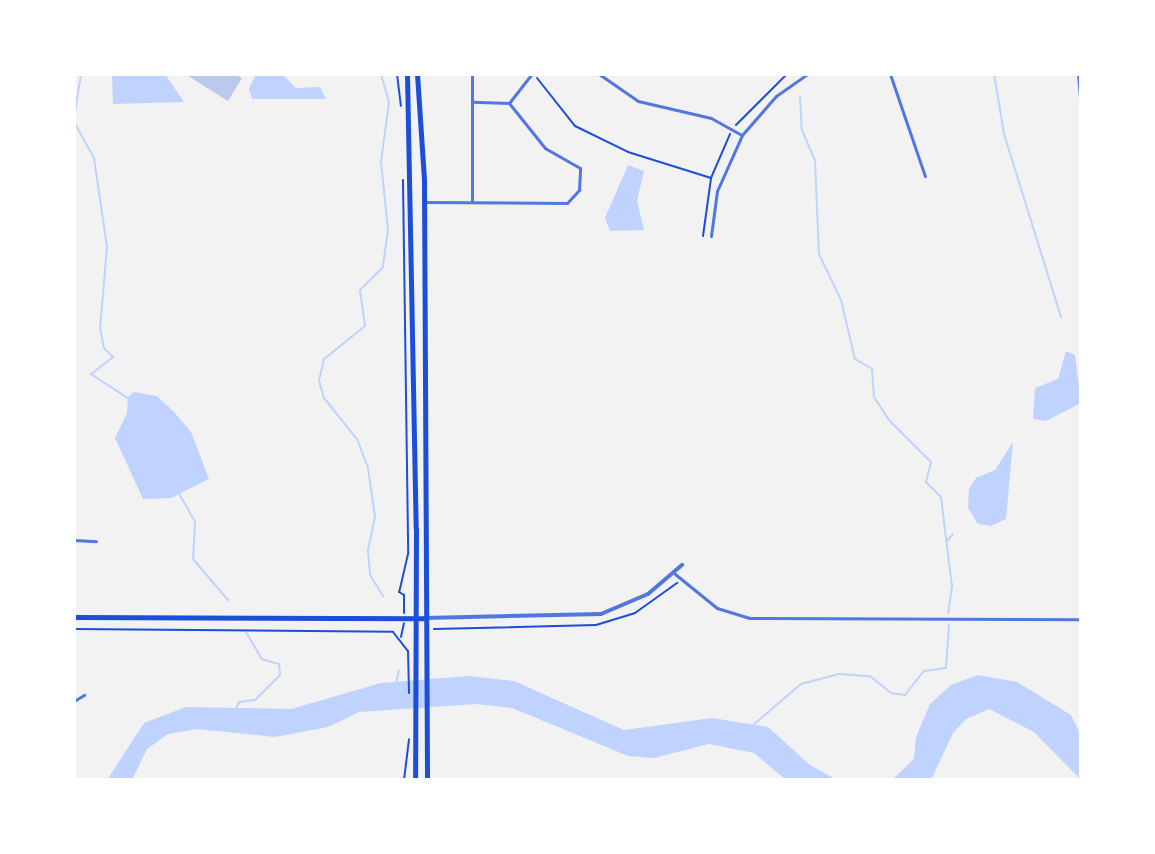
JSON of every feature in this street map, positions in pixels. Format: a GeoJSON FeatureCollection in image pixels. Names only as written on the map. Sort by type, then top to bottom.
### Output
{"type":"FeatureCollection","features":[{"type":"Feature","properties":{"kind":"main road"},"geometry":{"type":"LineString","coordinates":[[407,74],[413,330],[416,618],[412,661],[415,780]]}},
{"type":"Feature","properties":{"kind":"main road"},"geometry":{"type":"LineString","coordinates":[[417,74],[424,202],[427,780]]}},
{"type":"Feature","properties":{"kind":"main road"},"geometry":{"type":"LineString","coordinates":[[74,617],[425,618]]}},
{"type":"Feature","properties":{"kind":"street"},"geometry":{"type":"LineString","coordinates":[[472,74],[472,203]]}},
{"type":"Feature","properties":{"kind":"street"},"geometry":{"type":"LineString","coordinates":[[509,103],[533,74]]}},
{"type":"Feature","properties":{"kind":"street"},"geometry":{"type":"LineString","coordinates":[[599,74],[638,101],[711,118],[742,135]]}},
{"type":"Feature","properties":{"kind":"street"},"geometry":{"type":"LineString","coordinates":[[711,236],[717,191],[742,135],[776,96],[808,74]]}},
{"type":"Feature","properties":{"kind":"street"},"geometry":{"type":"LineString","coordinates":[[890,74],[925,176]]}},
{"type":"Feature","properties":{"kind":"street"},"geometry":{"type":"LineString","coordinates":[[1078,74],[1081,111]]}},
{"type":"Feature","properties":{"kind":"street"},"geometry":{"type":"LineString","coordinates":[[424,202],[567,203],[581,185],[580,168],[545,148],[509,103],[472,102]]}},
{"type":"Feature","properties":{"kind":"street"},"geometry":{"type":"LineString","coordinates":[[413,330],[424,330]]}},
{"type":"Feature","properties":{"kind":"street"},"geometry":{"type":"LineString","coordinates":[[74,540],[96,541]]}},
{"type":"Feature","properties":{"kind":"street"},"geometry":{"type":"LineString","coordinates":[[425,618],[601,614],[634,602],[675,574],[682,565]]}},
{"type":"Feature","properties":{"kind":"street"},"geometry":{"type":"LineString","coordinates":[[675,574],[717,608],[750,618],[1081,619]]}},
{"type":"Feature","properties":{"kind":"street"},"geometry":{"type":"LineString","coordinates":[[74,701],[84,695]]}},
{"type":"Feature","properties":{"kind":"path"},"geometry":{"type":"LineString","coordinates":[[397,74],[401,111]]}},
{"type":"Feature","properties":{"kind":"path"},"geometry":{"type":"LineString","coordinates":[[533,74],[575,126],[628,152],[711,178]]}},
{"type":"Feature","properties":{"kind":"path"},"geometry":{"type":"LineString","coordinates":[[403,173],[408,554],[399,592],[404,595],[405,618],[401,637],[412,661]]}},
{"type":"Feature","properties":{"kind":"path"},"geometry":{"type":"LineString","coordinates":[[74,629],[385,631],[401,637]]}},
{"type":"Feature","properties":{"kind":"path"},"geometry":{"type":"LineString","coordinates":[[404,780],[409,732]]}},
{"type":"Feature","properties":{"kind":"water"},"geometry":{"type":"Polygon","coordinates":[[[112,74],[165,74],[184,102],[113,104],[112,74]]]}},
{"type":"Feature","properties":{"kind":"water"},"geometry":{"type":"Polygon","coordinates":[[[256,74],[282,74],[296,88],[320,87],[326,99],[252,99],[249,89],[256,74]]]}},
{"type":"Feature","properties":{"kind":"water"},"geometry":{"type":"Polygon","coordinates":[[[628,165],[644,171],[637,201],[644,230],[610,231],[605,218],[628,165]]]}},
{"type":"Feature","properties":{"kind":"water"},"geometry":{"type":"Polygon","coordinates":[[[1066,351],[1075,355],[1081,403],[1046,421],[1033,419],[1035,388],[1058,379],[1066,351]]]}},
{"type":"Feature","properties":{"kind":"water"},"geometry":{"type":"Polygon","coordinates":[[[134,392],[157,396],[174,412],[191,432],[209,479],[171,498],[143,499],[115,438],[127,413],[128,397],[134,392]]]}},
{"type":"Feature","properties":{"kind":"water"},"geometry":{"type":"Polygon","coordinates":[[[1013,442],[1006,519],[991,526],[978,524],[968,508],[969,489],[976,478],[995,470],[1013,442]]]}},
{"type":"Feature","properties":{"kind":"water"},"geometry":{"type":"Polygon","coordinates":[[[978,675],[1017,682],[1071,715],[1081,735],[1081,780],[1034,732],[989,709],[966,719],[953,733],[931,780],[892,780],[914,759],[916,737],[930,704],[951,685],[978,675]]]}},
{"type":"Feature","properties":{"kind":"water"},"geometry":{"type":"Polygon","coordinates":[[[467,676],[514,681],[624,730],[712,718],[768,727],[810,765],[837,780],[786,780],[754,753],[709,744],[654,758],[628,756],[512,708],[476,704],[359,712],[328,727],[275,737],[196,729],[168,734],[147,749],[132,780],[107,780],[144,723],[186,707],[291,709],[381,683],[467,676]]]}},
{"type":"Feature","properties":{"kind":"building"},"geometry":{"type":"Polygon","coordinates":[[[185,74],[234,74],[242,78],[228,101],[185,74]]]}},
{"type":"Feature","properties":{"kind":"waterway"},"geometry":{"type":"LineString","coordinates":[[74,119],[81,74]]}},
{"type":"Feature","properties":{"kind":"waterway"},"geometry":{"type":"LineString","coordinates":[[381,74],[389,102],[381,162],[388,230],[383,267],[360,290],[365,326],[324,359],[319,381],[324,398],[357,439],[368,468],[375,517],[368,551],[370,575],[383,596]]}},
{"type":"Feature","properties":{"kind":"waterway"},"geometry":{"type":"LineString","coordinates":[[994,74],[1004,134],[1061,317]]}},
{"type":"Feature","properties":{"kind":"waterway"},"geometry":{"type":"LineString","coordinates":[[800,96],[802,130],[815,160],[819,254],[841,300],[855,359],[872,369],[874,397],[889,420],[931,462],[926,482],[941,497],[952,586],[948,613]]}},
{"type":"Feature","properties":{"kind":"waterway"},"geometry":{"type":"LineString","coordinates":[[74,122],[94,158],[107,247],[100,328],[104,348],[113,357],[91,374],[129,399]]}},
{"type":"Feature","properties":{"kind":"waterway"},"geometry":{"type":"LineString","coordinates":[[178,492],[195,522],[193,559],[228,600]]}},
{"type":"Feature","properties":{"kind":"waterway"},"geometry":{"type":"LineString","coordinates":[[947,541],[953,534]]}},
{"type":"Feature","properties":{"kind":"waterway"},"geometry":{"type":"LineString","coordinates":[[753,725],[801,684],[838,674],[870,676],[891,693],[905,695],[924,671],[946,668],[949,624]]}},
{"type":"Feature","properties":{"kind":"waterway"},"geometry":{"type":"LineString","coordinates":[[236,709],[239,702],[255,700],[280,675],[279,664],[262,659],[246,632]]}},
{"type":"Feature","properties":{"kind":"waterway"},"geometry":{"type":"LineString","coordinates":[[396,684],[399,670]]}}]}
